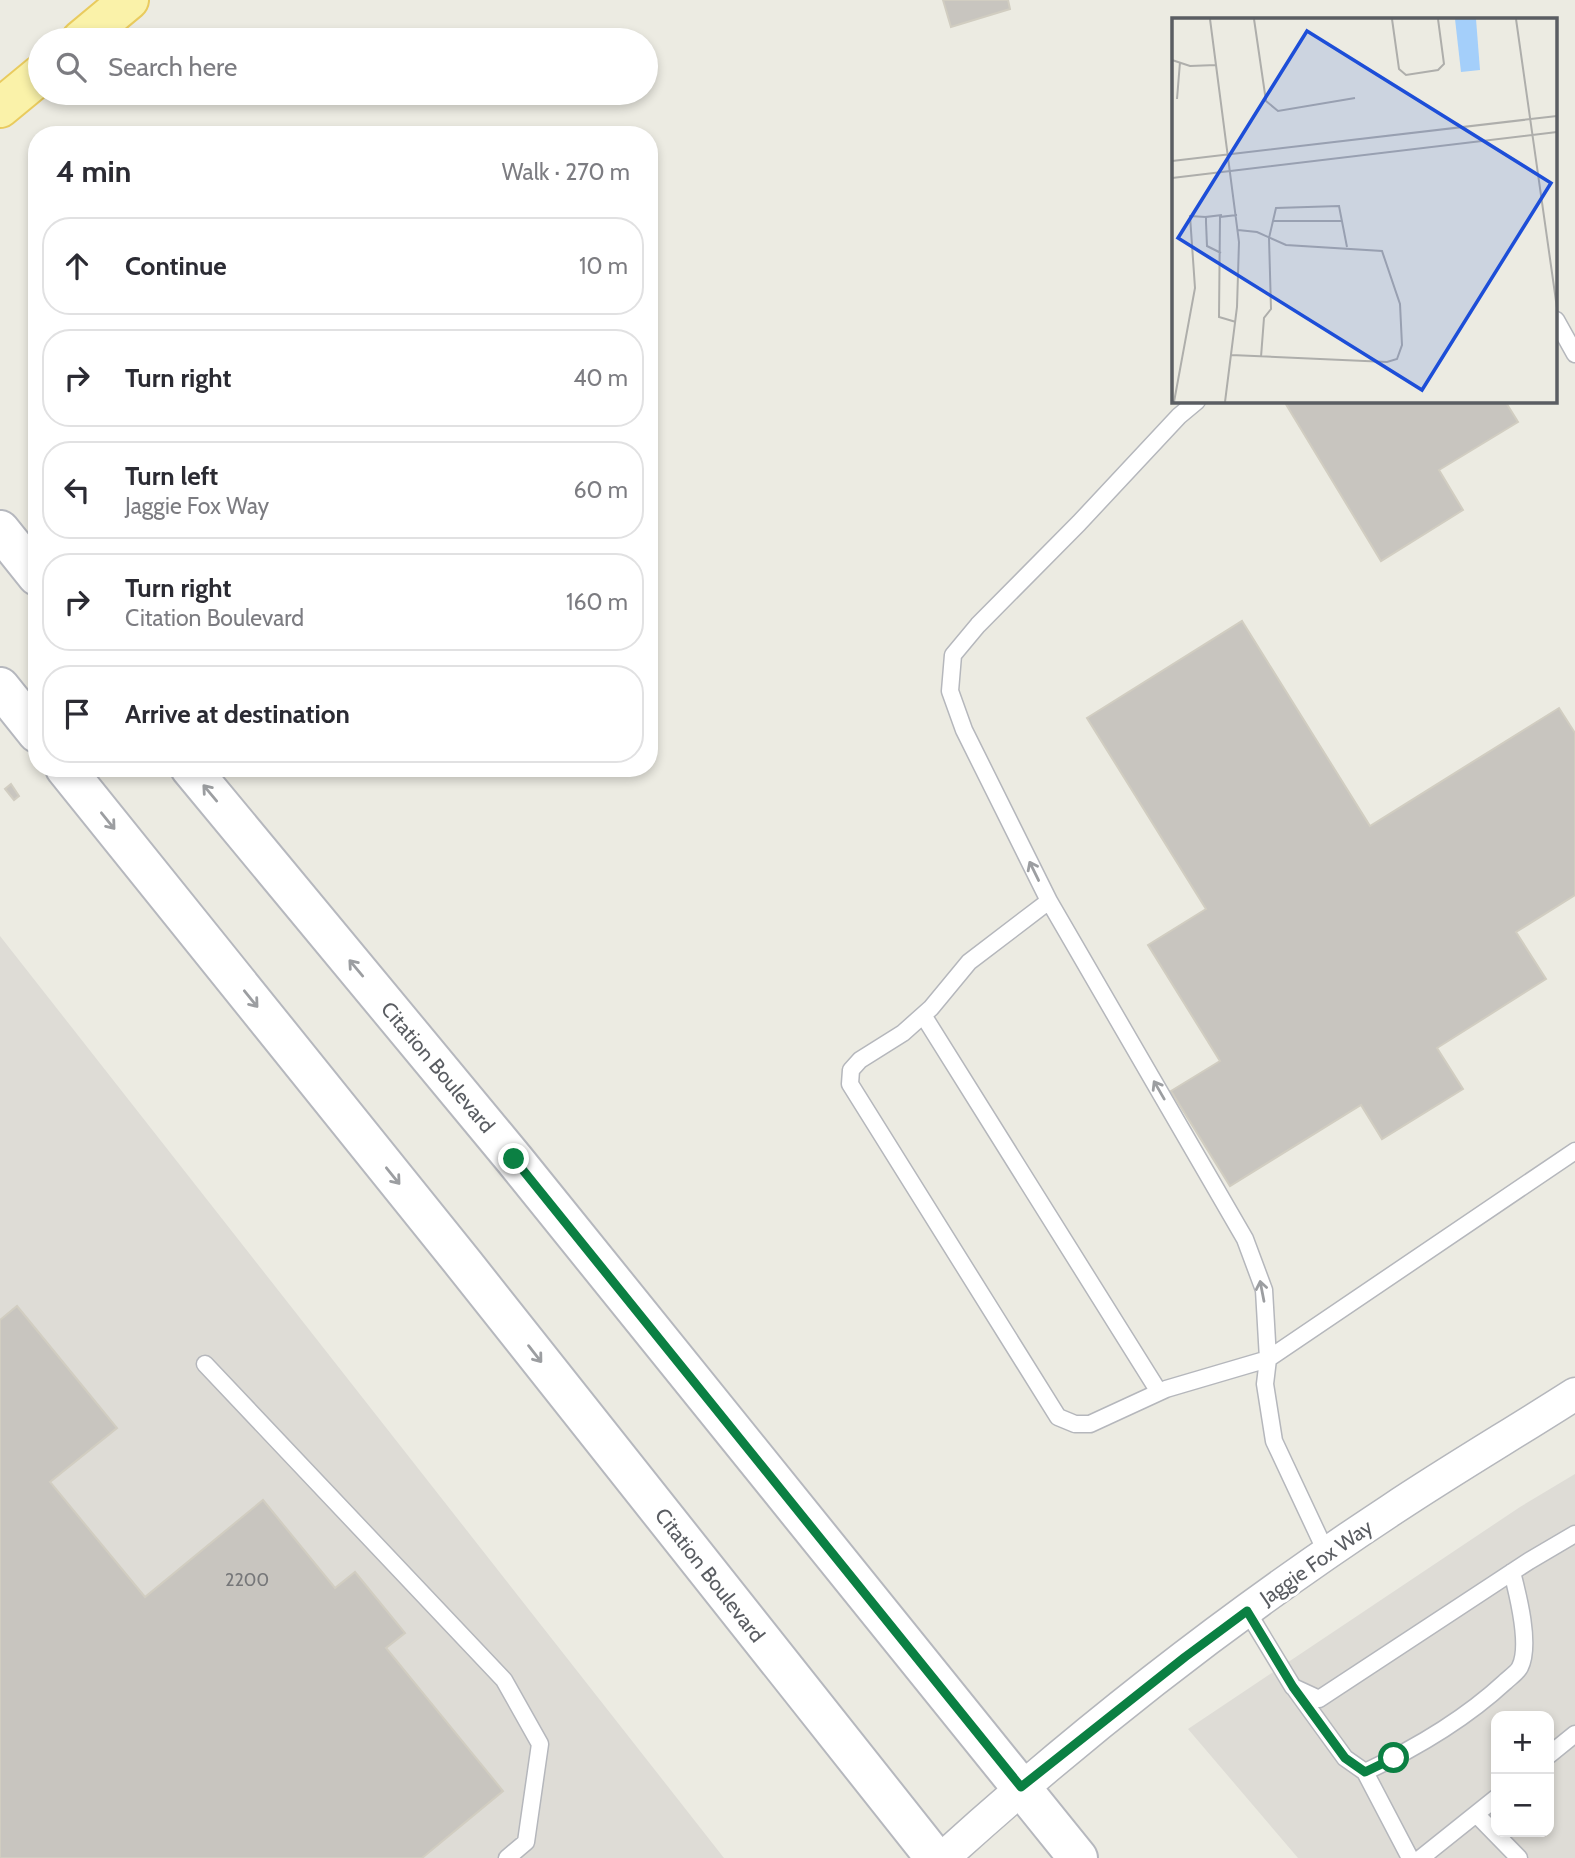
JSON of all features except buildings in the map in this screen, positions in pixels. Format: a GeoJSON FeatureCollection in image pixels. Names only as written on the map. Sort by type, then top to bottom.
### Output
{"type":"FeatureCollection","features":[{"type":"Feature","properties":{"kind":"main road"},"geometry":{"type":"LineString","coordinates":[[95,28],[129,0]]}},
{"type":"Feature","properties":{"kind":"main road"},"geometry":{"type":"LineString","coordinates":[[0,108],[28,85]]}},
{"type":"Feature","properties":{"kind":"main road"},"geometry":{"type":"LineString","coordinates":[[0,530],[28,565]]}},
{"type":"Feature","properties":{"kind":"main road"},"geometry":{"type":"LineString","coordinates":[[0,687],[28,722]]}},
{"type":"Feature","properties":{"kind":"main road","name":"Citation Boulevard"},"geometry":{"type":"LineString","coordinates":[[72,777],[464,1264],[935,1858]]}},
{"type":"Feature","properties":{"kind":"main road","name":"Citation Boulevard"},"geometry":{"type":"LineString","coordinates":[[197,777],[514,1159],[1078,1858]]}},
{"type":"Feature","properties":{"kind":"street","name":"Jaggie Fox Way"},"geometry":{"type":"LineString","coordinates":[[943,1858],[1021,1787],[1247,1611],[1392,1509],[1575,1394]]}},
{"type":"Feature","properties":{"kind":"lane"},"geometry":{"type":"LineString","coordinates":[[1558,324],[1575,354]]}},
{"type":"Feature","properties":{"kind":"lane"},"geometry":{"type":"LineString","coordinates":[[1197,402],[1179,416],[978,625],[953,655],[950,691],[964,730],[1049,901],[1245,1239],[1264,1290],[1268,1359],[1265,1384],[1273,1441],[1326,1554]]}},
{"type":"Feature","properties":{"kind":"lane"},"geometry":{"type":"LineString","coordinates":[[1049,901],[969,962],[923,1015],[902,1033],[860,1060],[851,1070],[850,1084],[1058,1417],[1075,1424],[1090,1424],[1159,1392],[1268,1359],[1575,1151]]}},
{"type":"Feature","properties":{"kind":"lane"},"geometry":{"type":"LineString","coordinates":[[923,1015],[1159,1392]]}},
{"type":"Feature","properties":{"kind":"lane"},"geometry":{"type":"LineString","coordinates":[[205,1364],[504,1680],[540,1744],[526,1842],[507,1858]]}},
{"type":"Feature","properties":{"kind":"lane"},"geometry":{"type":"LineString","coordinates":[[1293,1687],[1319,1699],[1575,1534]]}},
{"type":"Feature","properties":{"kind":"lane"},"geometry":{"type":"LineString","coordinates":[[1365,1772],[1394,1758],[1469,1712],[1520,1667],[1524,1644],[1521,1608],[1513,1572]]}},
{"type":"Feature","properties":{"kind":"lane"},"geometry":{"type":"LineString","coordinates":[[1247,1611],[1293,1687],[1345,1758],[1365,1772],[1410,1858]]}},
{"type":"Feature","properties":{"kind":"lane"},"geometry":{"type":"LineString","coordinates":[[1554,1751],[1575,1734]]}},
{"type":"Feature","properties":{"kind":"lane"},"geometry":{"type":"LineString","coordinates":[[1421,1858],[1491,1802]]}},
{"type":"Feature","properties":{"kind":"lane"},"geometry":{"type":"LineString","coordinates":[[1476,1814],[1519,1858]]}},
{"type":"Feature","properties":{"kind":"shaded area"},"geometry":{"type":"Polygon","coordinates":[[[0,936],[724,1858],[0,1858],[0,936]]]}},
{"type":"Feature","properties":{"kind":"shaded area"},"geometry":{"type":"Polygon","coordinates":[[[1575,1474],[1575,1858],[1298,1858],[1188,1729],[1520,1507],[1575,1474]]]}},
{"type":"Feature","properties":{"kind":"route"},"geometry":{"type":"LineString","coordinates":[[514,1159],[1021,1787],[1247,1611],[1293,1687],[1345,1758],[1365,1772],[1394,1758]]}}]}
